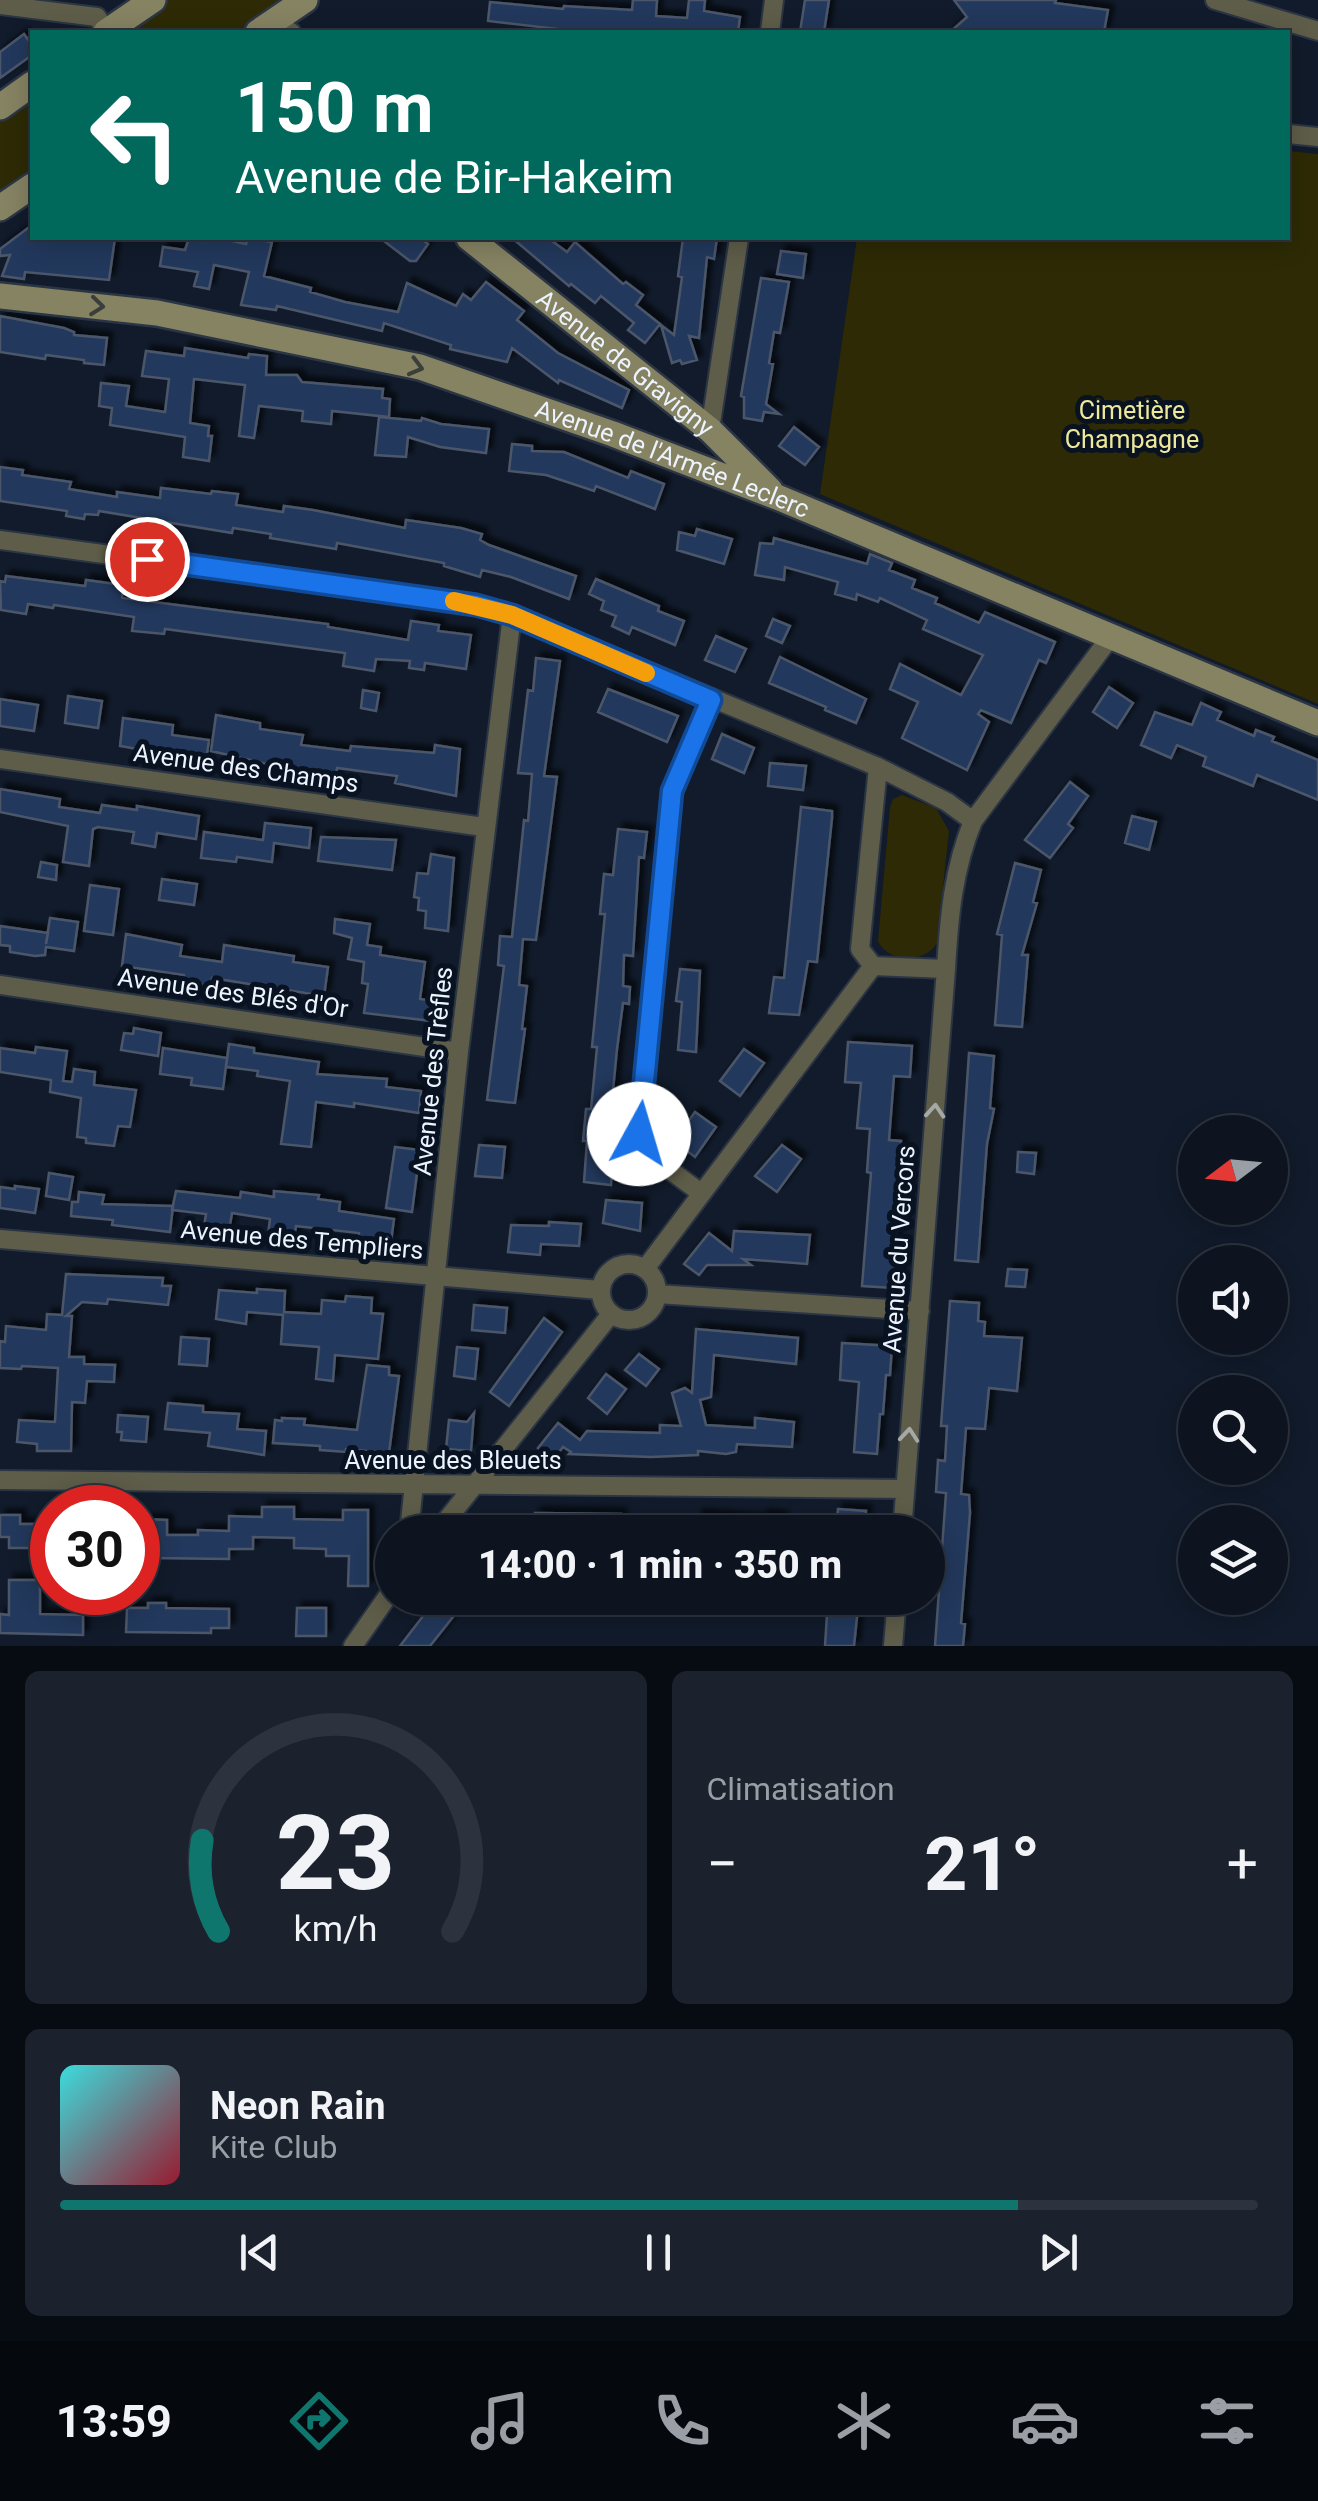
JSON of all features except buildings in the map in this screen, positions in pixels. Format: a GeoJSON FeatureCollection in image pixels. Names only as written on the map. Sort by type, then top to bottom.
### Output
{"type":"FeatureCollection","features":[{"type":"Feature","properties":{"kind":"street"},"geometry":{"type":"LineString","coordinates":[[109,30],[153,0]]}},
{"type":"Feature","properties":{"kind":"street"},"geometry":{"type":"LineString","coordinates":[[274,29],[305,0]]}},
{"type":"Feature","properties":{"kind":"street"},"geometry":{"type":"LineString","coordinates":[[770,30],[774,0]]}},
{"type":"Feature","properties":{"kind":"street"},"geometry":{"type":"LineString","coordinates":[[1215,0],[1318,31]]}},
{"type":"Feature","properties":{"kind":"street"},"geometry":{"type":"LineString","coordinates":[[0,5],[97,17],[105,30]]}},
{"type":"Feature","properties":{"kind":"street"},"geometry":{"type":"LineString","coordinates":[[0,107],[30,85]]}},
{"type":"Feature","properties":{"kind":"street"},"geometry":{"type":"LineString","coordinates":[[1290,134],[1318,137]]}},
{"type":"Feature","properties":{"kind":"street"},"geometry":{"type":"LineString","coordinates":[[0,208],[30,187]]}},
{"type":"Feature","properties":{"kind":"street","name":"Avenue de Gravigny"},"geometry":{"type":"LineString","coordinates":[[471,240],[710,430],[776,497]]}},
{"type":"Feature","properties":{"kind":"street"},"geometry":{"type":"LineString","coordinates":[[710,430],[739,240]]}},
{"type":"Feature","properties":{"kind":"street","name":"Avenue de l'Armée Leclerc"},"geometry":{"type":"LineString","coordinates":[[0,296],[158,312],[420,367],[613,434],[776,497],[1318,722]]}},
{"type":"Feature","properties":{"kind":"street"},"geometry":{"type":"LineString","coordinates":[[0,540],[330,583],[476,605],[512,615],[878,767],[947,802],[973,821]]}},
{"type":"Feature","properties":{"kind":"street","name":"Avenue des Trèfles"},"geometry":{"type":"LineString","coordinates":[[411,1515],[484,826],[512,615]]}},
{"type":"Feature","properties":{"kind":"street","name":"Avenue du Vercors"},"geometry":{"type":"LineString","coordinates":[[903,1515],[951,896],[960,852],[973,821],[1112,636]]}},
{"type":"Feature","properties":{"kind":"street"},"geometry":{"type":"LineString","coordinates":[[701,1194],[647,1153],[639,1134],[672,791],[711,700]]}},
{"type":"Feature","properties":{"kind":"street","name":"Avenue des Champs"},"geometry":{"type":"LineString","coordinates":[[0,759],[484,826]]}},
{"type":"Feature","properties":{"kind":"street"},"geometry":{"type":"LineString","coordinates":[[878,767],[860,949],[874,966],[946,969]]}},
{"type":"Feature","properties":{"kind":"street"},"geometry":{"type":"LineString","coordinates":[[645,1269],[874,966]]}},
{"type":"Feature","properties":{"kind":"street","name":"Avenue des Blés d'Or"},"geometry":{"type":"LineString","coordinates":[[0,985],[459,1052]]}},
{"type":"Feature","properties":{"kind":"street","name":"Avenue des Templiers"},"geometry":{"type":"LineString","coordinates":[[0,1239],[600,1290]]}},
{"type":"Feature","properties":{"kind":"street"},"geometry":{"type":"LineString","coordinates":[[635,1264],[645,1269],[656,1283],[651,1310],[636,1320],[611,1314],[604,1306],[600,1290],[603,1279],[616,1266],[635,1264]]}},
{"type":"Feature","properties":{"kind":"street"},"geometry":{"type":"LineString","coordinates":[[657,1294],[920,1311]]}},
{"type":"Feature","properties":{"kind":"street"},"geometry":{"type":"LineString","coordinates":[[450,1515],[611,1314]]}},
{"type":"Feature","properties":{"kind":"street","name":"Avenue des Bleuets"},"geometry":{"type":"LineString","coordinates":[[0,1480],[905,1489]]}},
{"type":"Feature","properties":{"kind":"street"},"geometry":{"type":"LineString","coordinates":[[353,1646],[375,1614]]}},
{"type":"Feature","properties":{"kind":"street"},"geometry":{"type":"LineString","coordinates":[[893,1646],[895,1615]]}},
{"type":"Feature","properties":{"kind":"green space"},"geometry":{"type":"Polygon","coordinates":[[[169,0],[289,0],[245,30],[125,30],[169,0]]]}},
{"type":"Feature","properties":{"kind":"green space"},"geometry":{"type":"Polygon","coordinates":[[[30,95],[30,178],[0,200],[0,117],[30,95]]]}},
{"type":"Feature","properties":{"kind":"green space","name":"Cimetière Champagne"},"geometry":{"type":"Polygon","coordinates":[[[1290,151],[1318,154],[1318,704],[820,494],[857,240],[1290,240],[1290,151]]]}},
{"type":"Feature","properties":{"kind":"green space"},"geometry":{"type":"Polygon","coordinates":[[[902,795],[936,808],[949,831],[937,943],[924,955],[907,958],[890,954],[878,941],[890,807],[893,799],[902,795]]]}},
{"type":"Feature","properties":{"kind":"slow traffic"},"geometry":{"type":"LineString","coordinates":[[454,601],[512,615],[646,673]]}},
{"type":"Feature","properties":{"kind":"route"},"geometry":{"type":"LineString","coordinates":[[147,559],[476,605],[512,615],[711,700],[672,791],[639,1134]]}}]}
